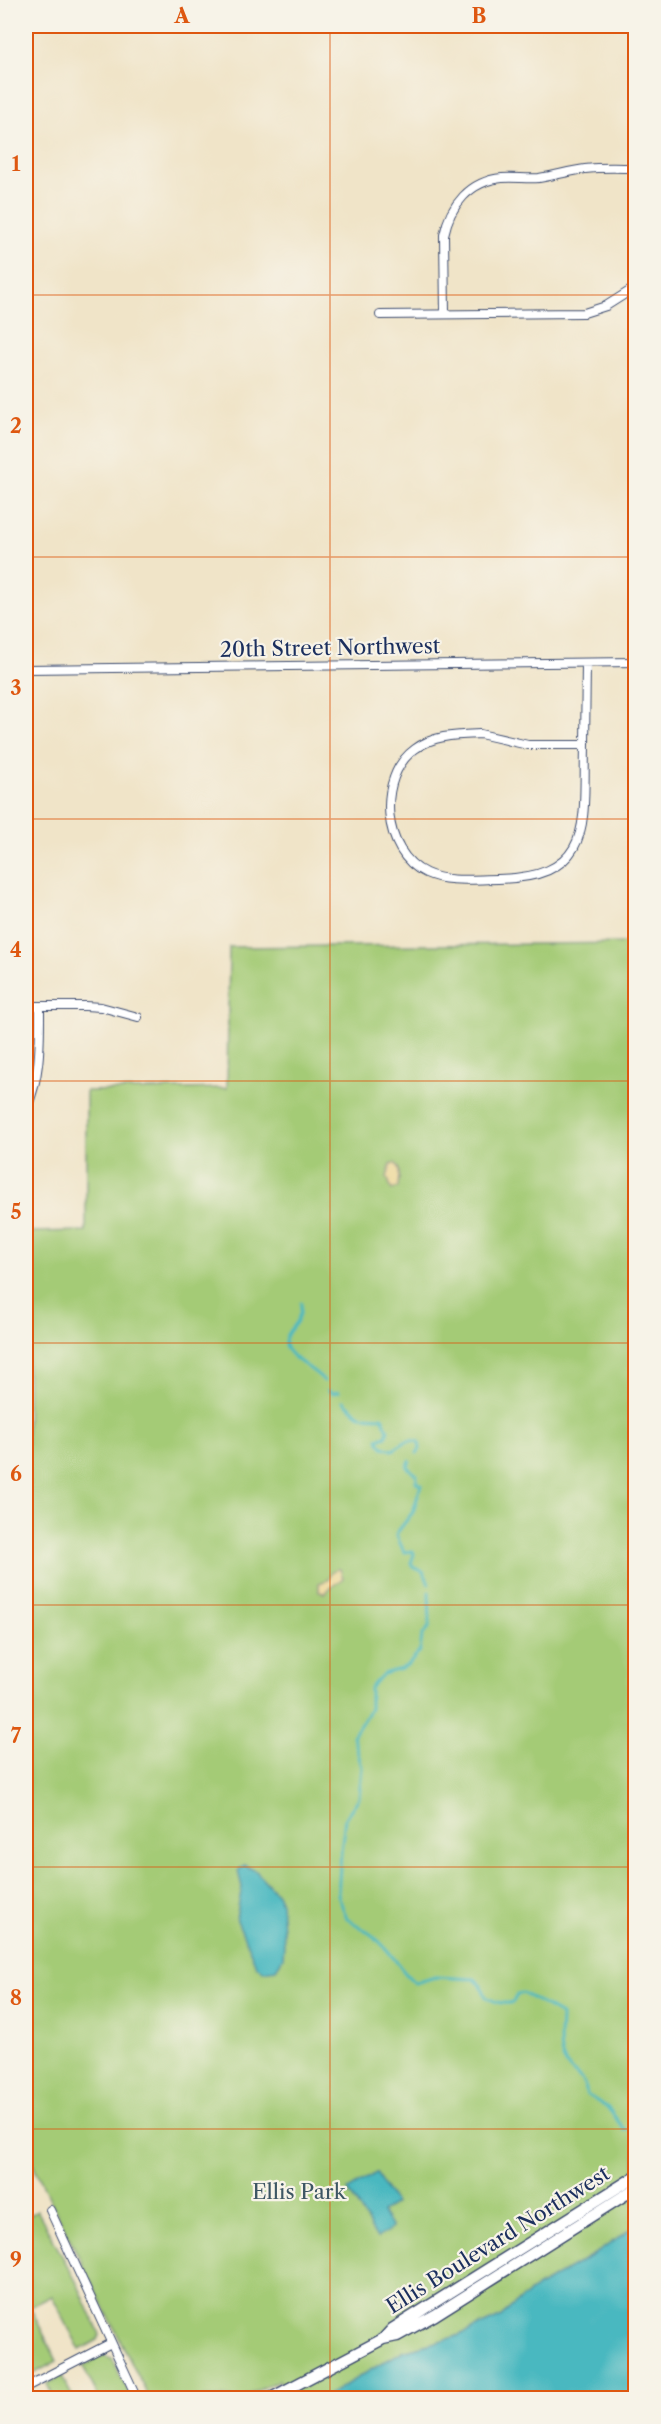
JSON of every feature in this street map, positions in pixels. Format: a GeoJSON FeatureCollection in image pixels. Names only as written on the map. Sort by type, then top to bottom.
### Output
{"type":"FeatureCollection","features":[{"type":"Feature","properties":{"kind":"street"},"geometry":{"type":"LineString","coordinates":[[445,314],[444,235],[446,225],[455,205],[471,190],[490,180],[501,178],[540,178],[583,170],[636,168]]}},
{"type":"Feature","properties":{"kind":"street"},"geometry":{"type":"LineString","coordinates":[[380,315],[584,313],[606,306],[636,287]]}},
{"type":"Feature","properties":{"kind":"street","name":"20th Street Northwest"},"geometry":{"type":"LineString","coordinates":[[26,669],[636,662]]}},
{"type":"Feature","properties":{"kind":"street"},"geometry":{"type":"LineString","coordinates":[[585,746],[528,745],[480,734],[446,736],[425,742],[412,751],[393,778],[389,812],[396,842],[412,863],[425,873],[439,878],[518,878],[544,873],[554,868],[575,847],[584,818],[585,746],[586,663]]}},
{"type":"Feature","properties":{"kind":"street"},"geometry":{"type":"LineString","coordinates":[[26,1006],[101,1007],[138,1017]]}},
{"type":"Feature","properties":{"kind":"street"},"geometry":{"type":"LineString","coordinates":[[26,1110],[35,1087],[39,1065],[40,1006]]}},
{"type":"Feature","properties":{"kind":"street","name":"Ellis Boulevard Northwest"},"geometry":{"type":"LineString","coordinates":[[383,2339],[392,2330],[636,2176]]}},
{"type":"Feature","properties":{"kind":"street","name":"Ellis Boulevard Northwest"},"geometry":{"type":"LineString","coordinates":[[271,2398],[383,2339],[397,2336],[435,2315],[636,2188]]}},
{"type":"Feature","properties":{"kind":"street"},"geometry":{"type":"LineString","coordinates":[[50,2210],[137,2398]]}},
{"type":"Feature","properties":{"kind":"street"},"geometry":{"type":"LineString","coordinates":[[26,2387],[111,2343]]}},
{"type":"Feature","properties":{"kind":"green space","name":"Ellis Park"},"geometry":{"type":"Polygon","coordinates":[[[635,943],[635,2226],[598,2252],[529,2292],[500,2317],[455,2337],[403,2351],[324,2398],[289,2398],[279,2380],[243,2398],[149,2398],[26,2151],[26,1514],[29,1232],[86,1231],[86,1091],[227,1088],[229,947],[635,943]]]}},
{"type":"Feature","properties":{"kind":"green space"},"geometry":{"type":"Polygon","coordinates":[[[37,2210],[77,2283],[100,2335],[98,2340],[80,2350],[52,2296],[30,2307],[57,2361],[26,2378],[26,2217],[37,2210]]]}},
{"type":"Feature","properties":{"kind":"green space"},"geometry":{"type":"Polygon","coordinates":[[[103,2355],[112,2358],[131,2398],[99,2398],[83,2366],[103,2355]]]}},
{"type":"Feature","properties":{"kind":"green space"},"geometry":{"type":"Polygon","coordinates":[[[62,2376],[73,2398],[54,2398],[47,2384],[62,2376]]]}},
{"type":"Feature","properties":{"kind":"sand"},"geometry":{"type":"Polygon","coordinates":[[[395,1163],[399,1171],[398,1187],[392,1190],[387,1177],[391,1164],[395,1163]]]}},
{"type":"Feature","properties":{"kind":"sand"},"geometry":{"type":"Polygon","coordinates":[[[340,1569],[343,1578],[324,1593],[319,1592],[319,1583],[328,1580],[331,1573],[340,1569]]]}},
{"type":"Feature","properties":{"kind":"water"},"geometry":{"type":"Polygon","coordinates":[[[244,1865],[256,1871],[277,1894],[281,1903],[283,1958],[276,1969],[263,1971],[256,1965],[236,1918],[242,1887],[238,1871],[244,1865]]]}},
{"type":"Feature","properties":{"kind":"water"},"geometry":{"type":"Polygon","coordinates":[[[376,2173],[395,2204],[382,2212],[392,2228],[377,2238],[348,2190],[376,2173]]]}},
{"type":"Feature","properties":{"kind":"water"},"geometry":{"type":"Polygon","coordinates":[[[635,2226],[635,2398],[323,2398],[403,2351],[455,2337],[500,2317],[529,2292],[598,2252],[635,2226]]]}},
{"type":"Feature","properties":{"kind":"waterway"},"geometry":{"type":"LineString","coordinates":[[301,1303],[299,1317],[286,1336],[285,1347],[324,1381]]}},
{"type":"Feature","properties":{"kind":"waterway"},"geometry":{"type":"LineString","coordinates":[[328,1390],[332,1393],[339,1392]]}},
{"type":"Feature","properties":{"kind":"waterway"},"geometry":{"type":"LineString","coordinates":[[343,1401],[361,1416],[382,1417],[388,1430],[386,1436],[378,1439],[383,1447],[393,1450],[411,1440],[419,1442],[420,1449],[417,1453]]}},
{"type":"Feature","properties":{"kind":"waterway"},"geometry":{"type":"LineString","coordinates":[[410,1461],[407,1467],[417,1475],[416,1482],[421,1485],[413,1512],[396,1534],[404,1552],[413,1551],[411,1563],[413,1567],[424,1572],[429,1584]]}},
{"type":"Feature","properties":{"kind":"waterway"},"geometry":{"type":"LineString","coordinates":[[429,1592],[430,1626],[422,1636],[420,1651],[410,1663],[401,1669],[383,1674],[370,1688],[370,1709],[353,1736],[362,1767],[359,1798],[345,1818],[341,1852],[338,1895],[347,1919],[379,1941],[415,1983],[435,1977],[475,1979],[482,1987],[486,1997],[493,2000],[509,2003],[513,2002],[517,1995],[523,1993],[561,2015],[560,2047],[566,2064],[582,2080],[587,2095],[608,2108],[625,2130],[636,2129]]}}]}
